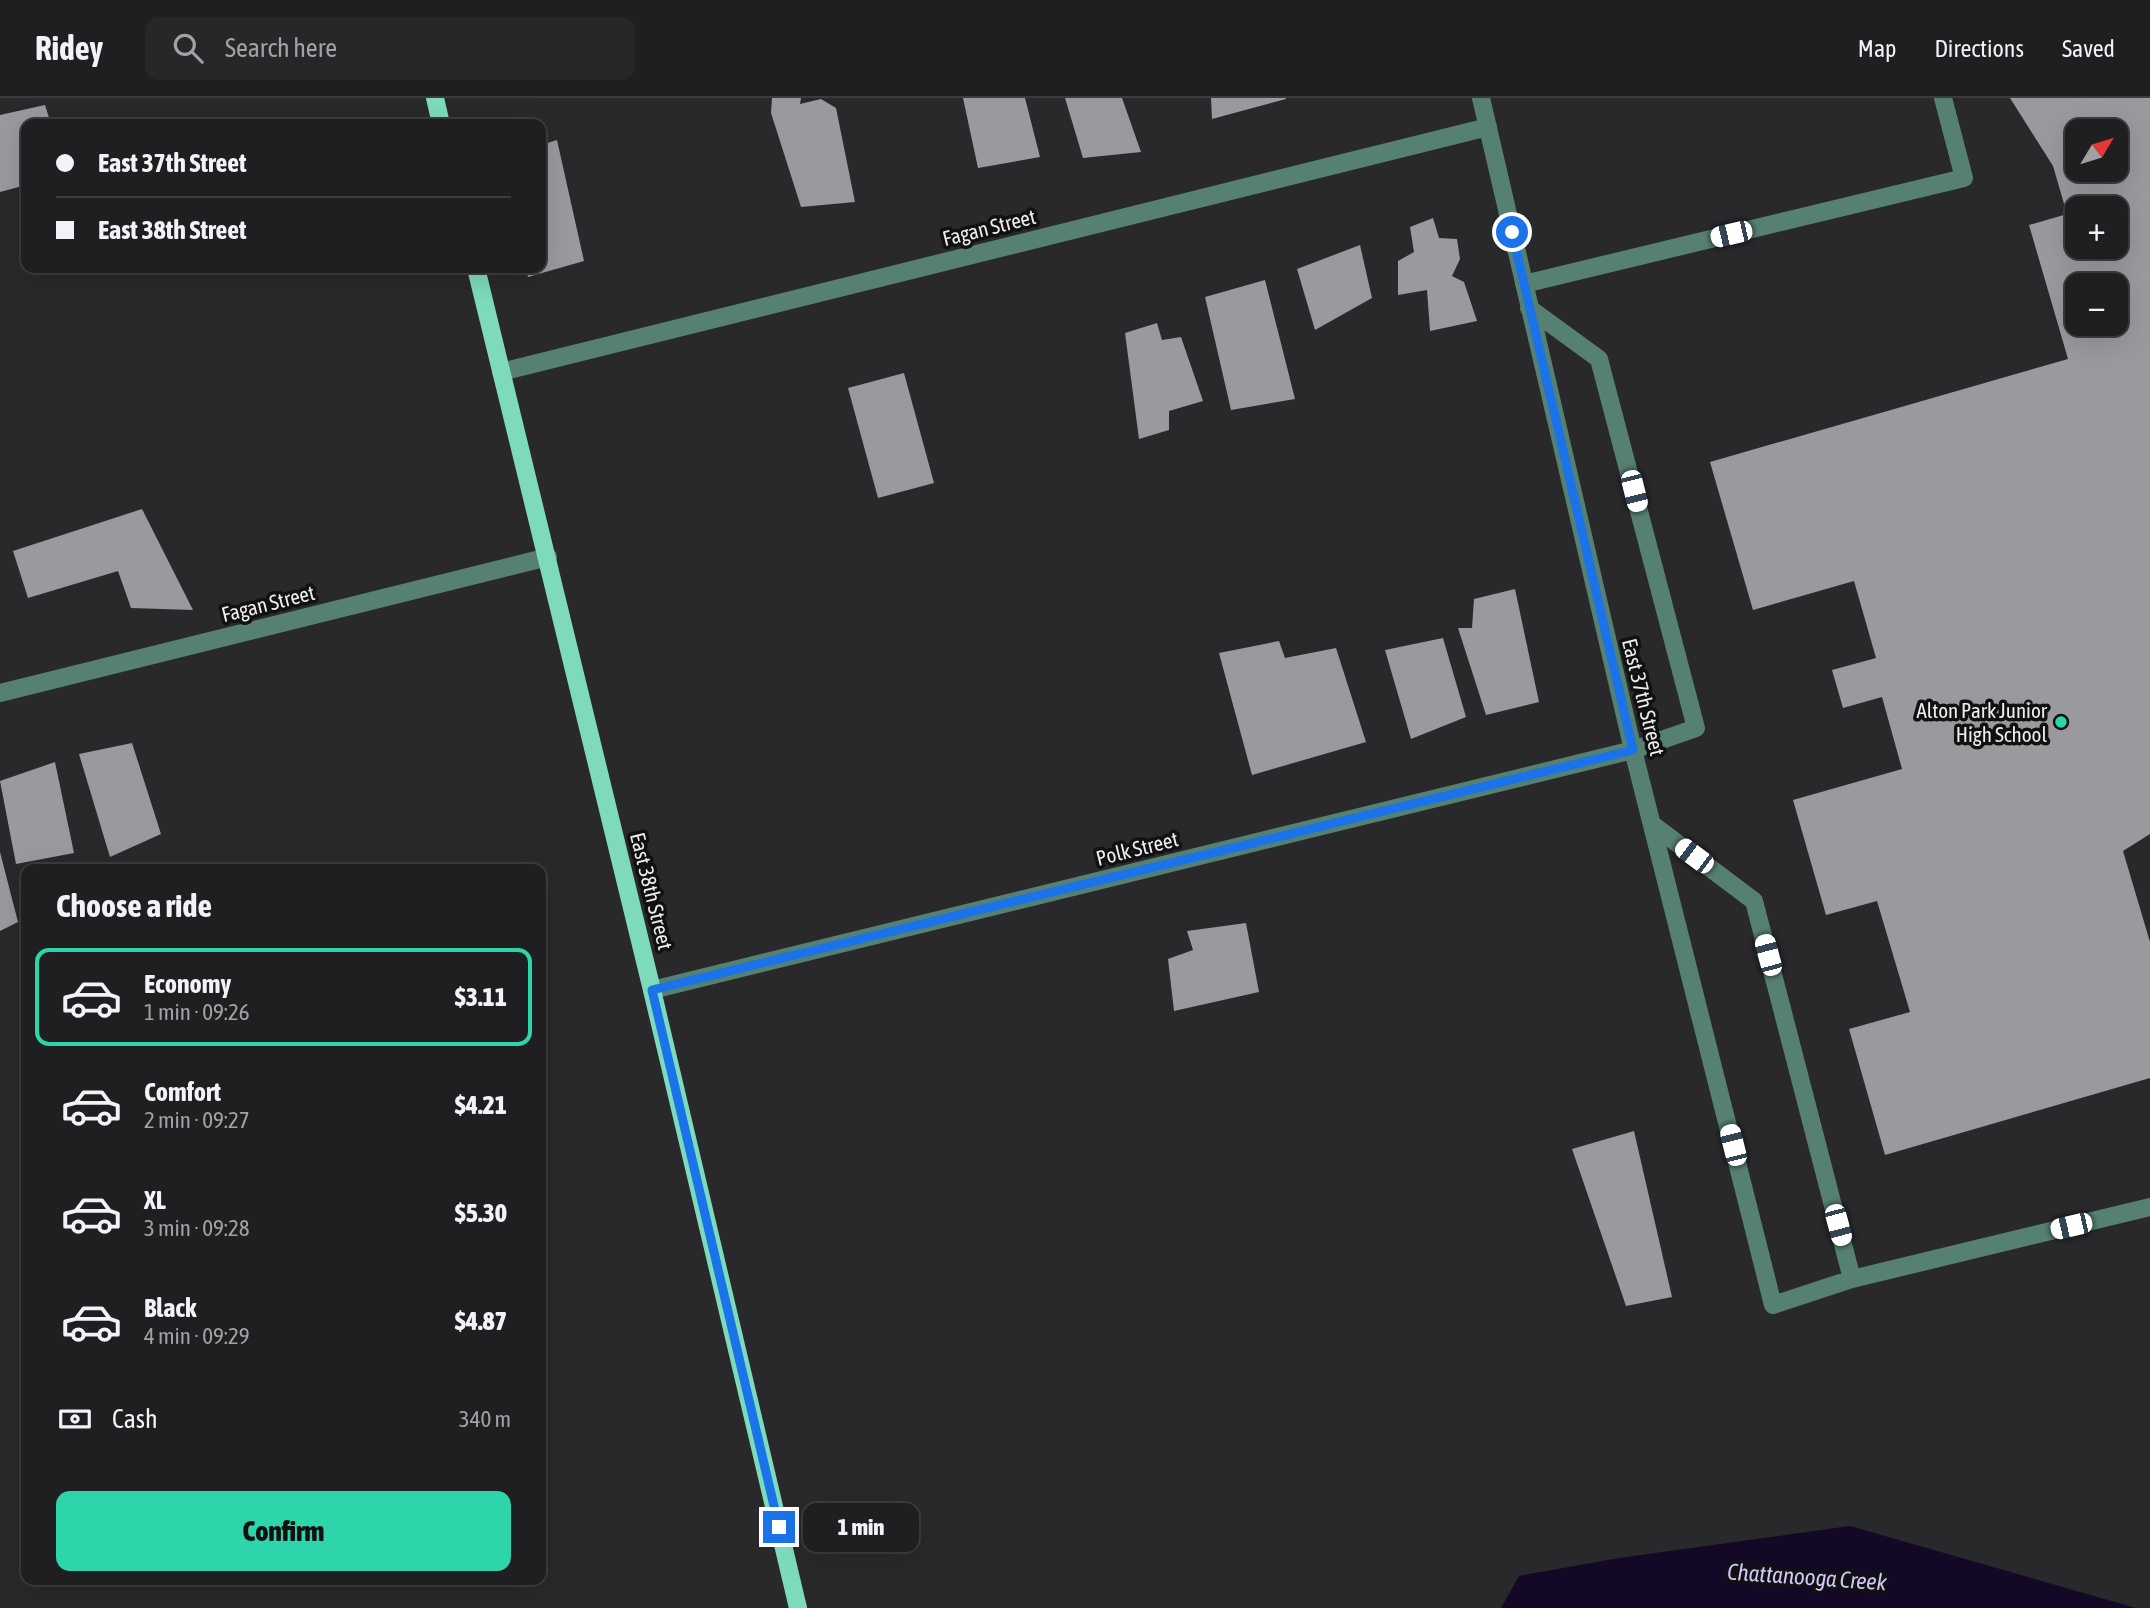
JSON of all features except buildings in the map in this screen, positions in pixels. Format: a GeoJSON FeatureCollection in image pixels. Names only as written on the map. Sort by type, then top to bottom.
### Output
{"type":"FeatureCollection","features":[{"type":"Feature","properties":{"kind":"main road"},"geometry":{"type":"LineString","coordinates":[[435,98],[440,119]]}},
{"type":"Feature","properties":{"kind":"main road","name":"East 38th Street"},"geometry":{"type":"LineString","coordinates":[[477,273],[548,557],[799,1608]]}},
{"type":"Feature","properties":{"kind":"street","name":"East 37th Street"},"geometry":{"type":"LineString","coordinates":[[1481,98],[1633,750],[1773,1305],[1852,1279]]}},
{"type":"Feature","properties":{"kind":"street"},"geometry":{"type":"LineString","coordinates":[[1524,284],[1964,178],[1942,98]]}},
{"type":"Feature","properties":{"kind":"street","name":"Fagan Street"},"geometry":{"type":"LineString","coordinates":[[501,372],[1488,127]]}},
{"type":"Feature","properties":{"kind":"street","name":"Polk Street"},"geometry":{"type":"LineString","coordinates":[[652,990],[1633,750],[1696,728],[1600,359],[1529,308]]}},
{"type":"Feature","properties":{"kind":"street","name":"Fagan Street"},"geometry":{"type":"LineString","coordinates":[[0,693],[548,557]]}},
{"type":"Feature","properties":{"kind":"street"},"geometry":{"type":"LineString","coordinates":[[1654,825],[1754,901],[1852,1279],[2150,1208]]}},
{"type":"Feature","properties":{"kind":"water","name":"Chattanooga Creek"},"geometry":{"type":"Polygon","coordinates":[[[1850,1526],[2136,1608],[1501,1608],[1519,1576],[1619,1558],[1850,1526]]]}},
{"type":"Feature","properties":{"kind":"place","name":"Alton Park Junior High School"},"geometry":{"type":"Point","coordinates":[2061,722]}},
{"type":"Feature","properties":{"kind":"route"},"geometry":{"type":"LineString","coordinates":[[779,1527],[652,990],[1633,750],[1512,232]]}}]}
